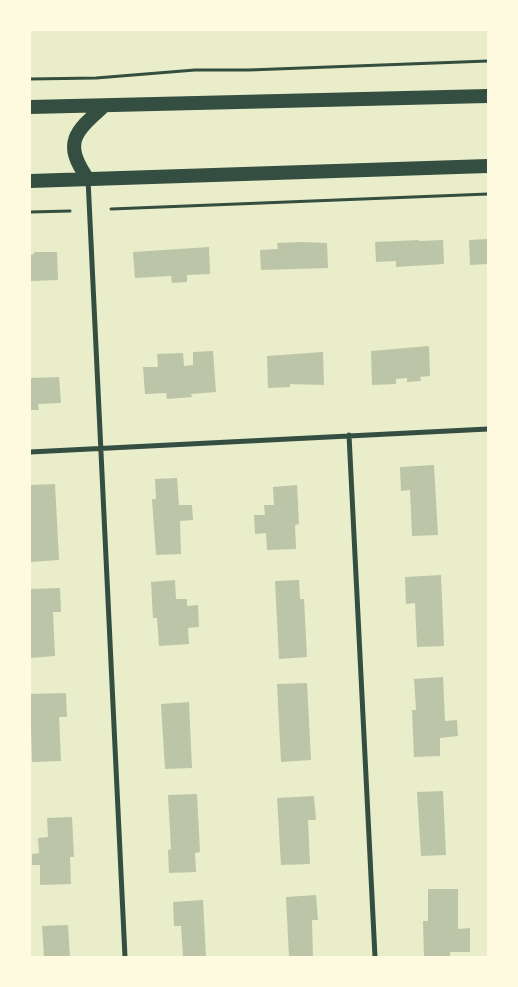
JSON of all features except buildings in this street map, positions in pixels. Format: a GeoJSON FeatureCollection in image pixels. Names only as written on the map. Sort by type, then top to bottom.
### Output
{"type":"FeatureCollection","features":[{"type":"Feature","properties":{"kind":"highway"},"geometry":{"type":"LineString","coordinates":[[30,107],[488,96]]}},
{"type":"Feature","properties":{"kind":"highway"},"geometry":{"type":"LineString","coordinates":[[88,179],[76,160],[73,144],[82,126],[104,106]]}},
{"type":"Feature","properties":{"kind":"highway"},"geometry":{"type":"LineString","coordinates":[[30,181],[488,166]]}},
{"type":"Feature","properties":{"kind":"street"},"geometry":{"type":"LineString","coordinates":[[88,179],[125,957]]}},
{"type":"Feature","properties":{"kind":"street"},"geometry":{"type":"LineString","coordinates":[[30,452],[488,429]]}},
{"type":"Feature","properties":{"kind":"street"},"geometry":{"type":"LineString","coordinates":[[349,435],[375,957]]}},
{"type":"Feature","properties":{"kind":"path"},"geometry":{"type":"LineString","coordinates":[[30,79],[96,78],[195,70],[249,70],[488,61]]}},
{"type":"Feature","properties":{"kind":"path"},"geometry":{"type":"LineString","coordinates":[[111,209],[488,194]]}},
{"type":"Feature","properties":{"kind":"path"},"geometry":{"type":"LineString","coordinates":[[30,212],[70,211]]}}]}
